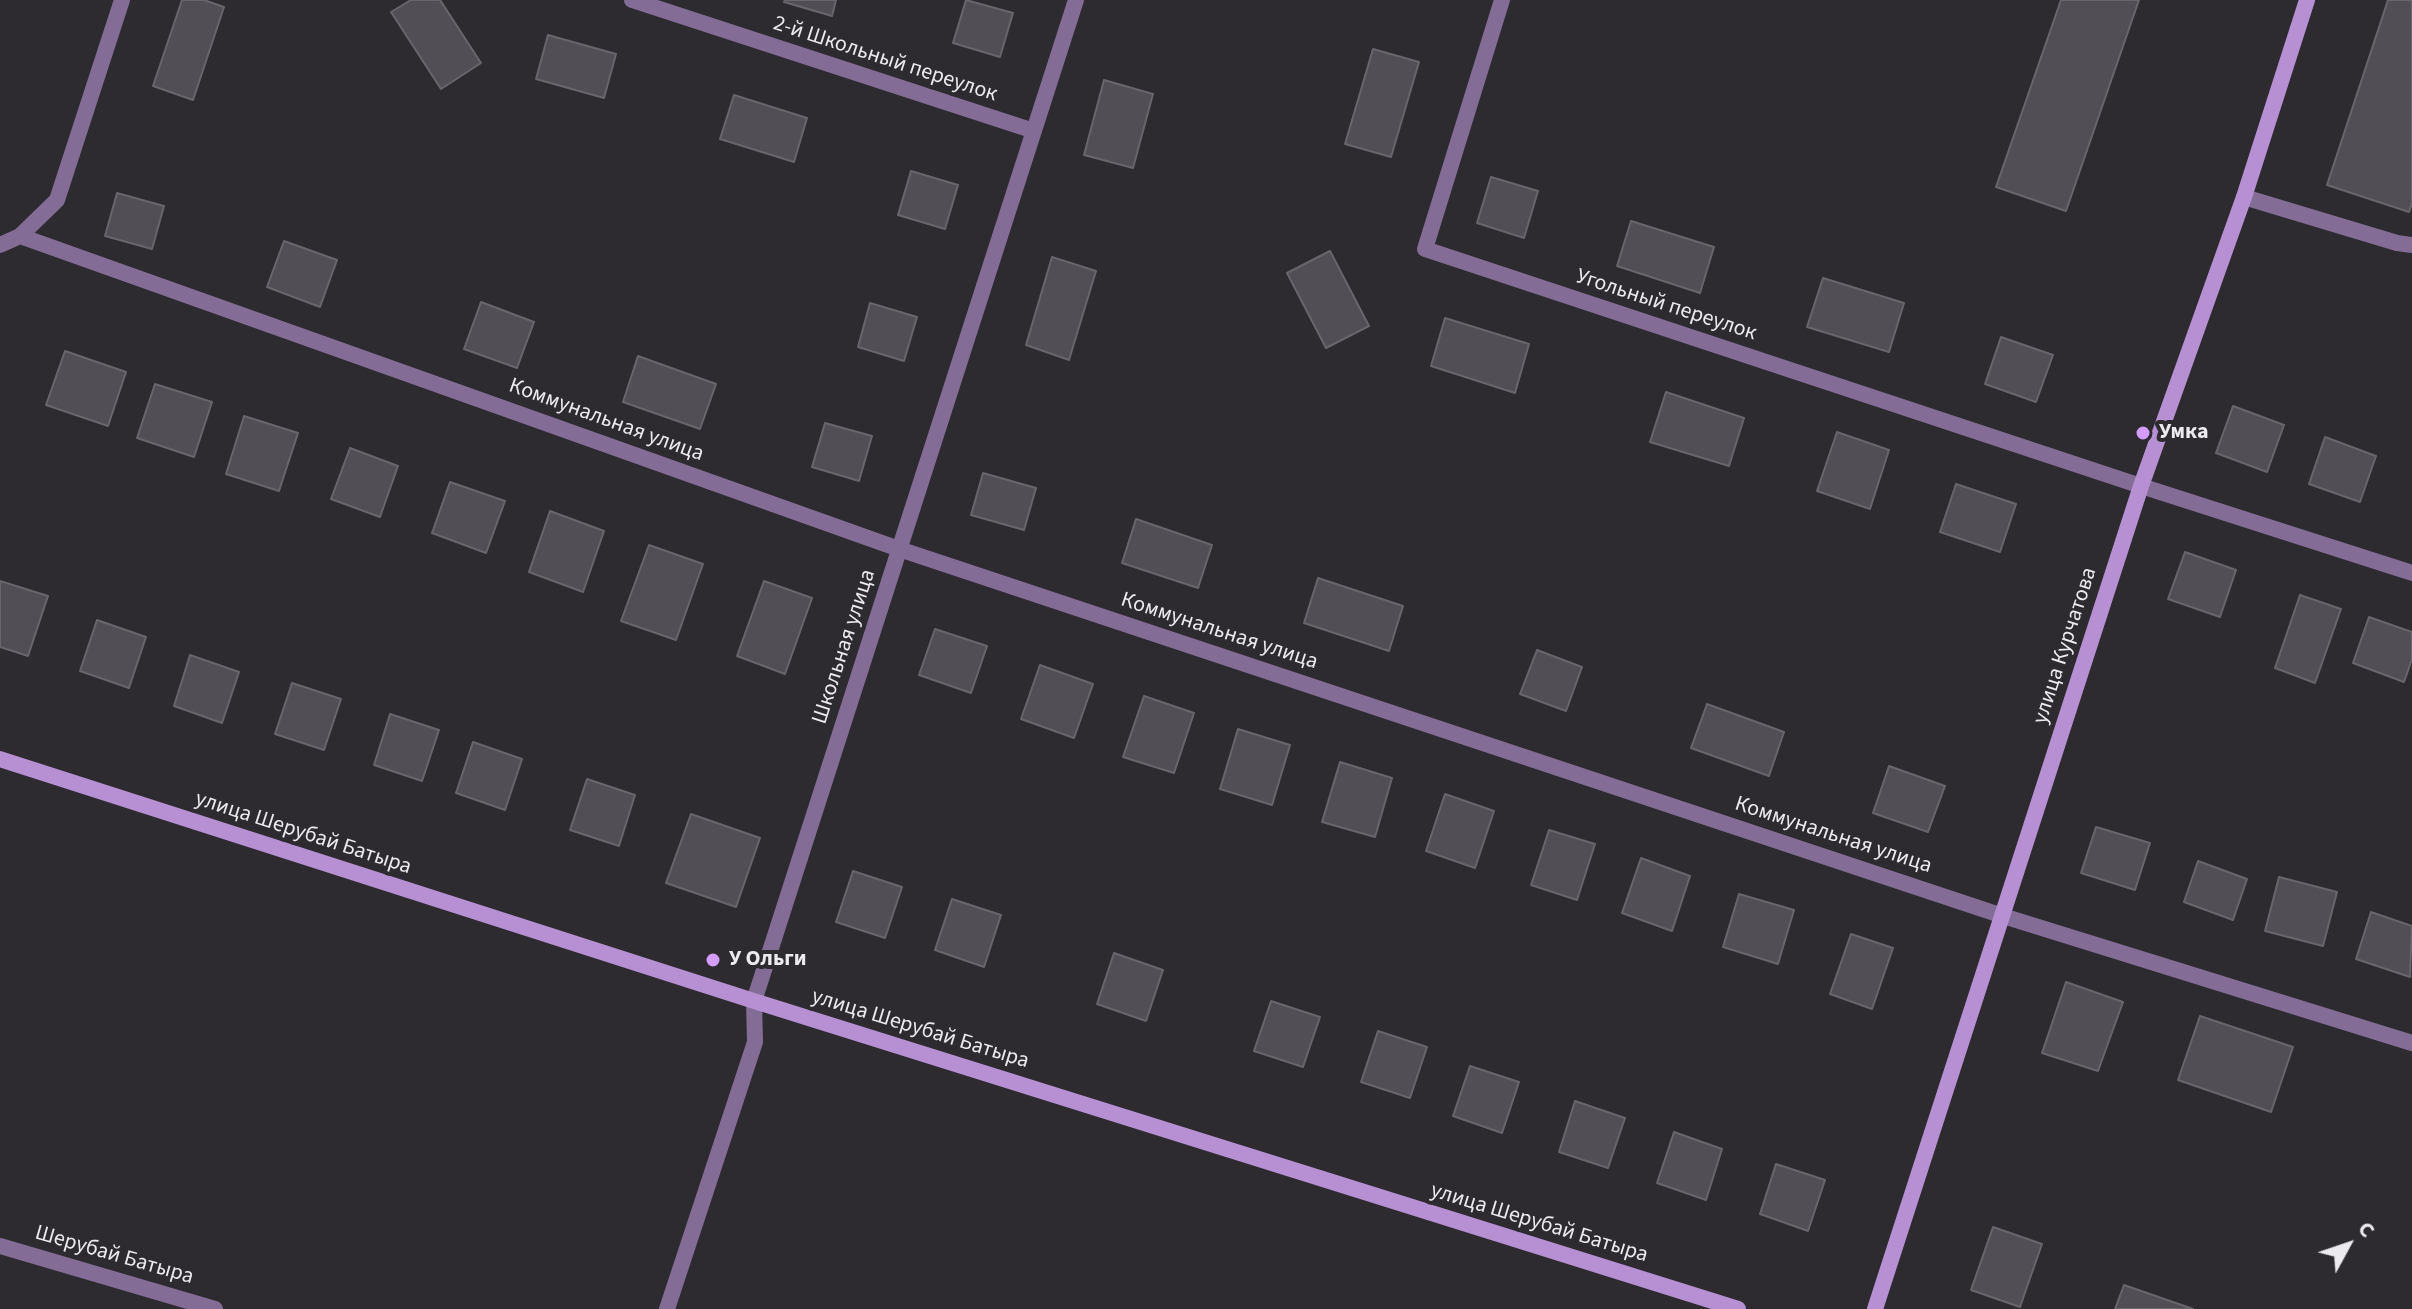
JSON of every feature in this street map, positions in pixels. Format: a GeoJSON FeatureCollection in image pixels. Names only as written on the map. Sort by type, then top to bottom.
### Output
{"type":"FeatureCollection","features":[{"type":"Feature","properties":{"kind":"street"},"geometry":{"type":"LineString","coordinates":[[0,245],[20,236],[57,200],[122,0]]}},
{"type":"Feature","properties":{"kind":"street","name":"2-й Школьный переулок"},"geometry":{"type":"LineString","coordinates":[[632,0],[1034,131]]}},
{"type":"Feature","properties":{"kind":"street","name":"Школьная улица"},"geometry":{"type":"LineString","coordinates":[[667,1309],[755,1042],[754,1001],[1076,0]]}},
{"type":"Feature","properties":{"kind":"street","name":"Угольный переулок"},"geometry":{"type":"LineString","coordinates":[[1502,0],[1425,249],[2141,486]]}},
{"type":"Feature","properties":{"kind":"street","name":"улица Курчатова"},"geometry":{"type":"LineString","coordinates":[[1875,1309],[2141,486],[2244,197],[2307,0]]}},
{"type":"Feature","properties":{"kind":"street"},"geometry":{"type":"LineString","coordinates":[[2244,197],[2412,245]]}},
{"type":"Feature","properties":{"kind":"street","name":"Коммунальная улица"},"geometry":{"type":"LineString","coordinates":[[20,236],[899,549],[2003,916],[2412,1043]]}},
{"type":"Feature","properties":{"kind":"street"},"geometry":{"type":"LineString","coordinates":[[2141,486],[2412,573]]}},
{"type":"Feature","properties":{"kind":"street","name":"улица Шерубай Батыра"},"geometry":{"type":"LineString","coordinates":[[0,759],[754,1001],[1738,1309]]}},
{"type":"Feature","properties":{"kind":"street","name":"Шерубай Батыра"},"geometry":{"type":"LineString","coordinates":[[0,1246],[215,1309]]}},
{"type":"Feature","properties":{"kind":"building"},"geometry":{"type":"Polygon","coordinates":[[[182,0],[204,0],[224,7],[193,100],[153,86],[182,0]]]}},
{"type":"Feature","properties":{"kind":"building"},"geometry":{"type":"Polygon","coordinates":[[[411,0],[440,0],[481,63],[441,89],[391,12],[411,0]]]}},
{"type":"Feature","properties":{"kind":"building"},"geometry":{"type":"Polygon","coordinates":[[[785,0],[836,0],[832,16],[785,0]]]}},
{"type":"Feature","properties":{"kind":"building"},"geometry":{"type":"Polygon","coordinates":[[[966,0],[1013,13],[1000,57],[953,43],[966,0]]]}},
{"type":"Feature","properties":{"kind":"building"},"geometry":{"type":"Polygon","coordinates":[[[2061,0],[2139,0],[2066,211],[1996,187],[2061,0]]]}},
{"type":"Feature","properties":{"kind":"building"},"geometry":{"type":"Polygon","coordinates":[[[2388,0],[2412,0],[2412,203],[2409,212],[2327,185],[2388,0]]]}},
{"type":"Feature","properties":{"kind":"building"},"geometry":{"type":"Polygon","coordinates":[[[548,35],[616,54],[604,98],[536,79],[548,35]]]}},
{"type":"Feature","properties":{"kind":"building"},"geometry":{"type":"Polygon","coordinates":[[[1373,49],[1419,62],[1391,157],[1345,144],[1373,49]]]}},
{"type":"Feature","properties":{"kind":"building"},"geometry":{"type":"Polygon","coordinates":[[[1104,80],[1153,94],[1133,168],[1084,155],[1104,80]]]}},
{"type":"Feature","properties":{"kind":"building"},"geometry":{"type":"Polygon","coordinates":[[[734,95],[807,118],[794,162],[720,139],[734,95]]]}},
{"type":"Feature","properties":{"kind":"building"},"geometry":{"type":"Polygon","coordinates":[[[911,171],[958,185],[945,229],[898,215],[911,171]]]}},
{"type":"Feature","properties":{"kind":"building"},"geometry":{"type":"Polygon","coordinates":[[[1491,177],[1538,191],[1524,238],[1477,223],[1491,177]]]}},
{"type":"Feature","properties":{"kind":"building"},"geometry":{"type":"Polygon","coordinates":[[[117,193],[164,206],[152,249],[105,236],[117,193]]]}},
{"type":"Feature","properties":{"kind":"building"},"geometry":{"type":"Polygon","coordinates":[[[1631,221],[1714,247],[1700,293],[1617,266],[1631,221]]]}},
{"type":"Feature","properties":{"kind":"building"},"geometry":{"type":"Polygon","coordinates":[[[284,241],[337,260],[320,307],[267,287],[284,241]]]}},
{"type":"Feature","properties":{"kind":"building"},"geometry":{"type":"Polygon","coordinates":[[[1330,251],[1369,326],[1326,348],[1287,273],[1330,251]]]}},
{"type":"Feature","properties":{"kind":"building"},"geometry":{"type":"Polygon","coordinates":[[[1052,257],[1096,271],[1069,360],[1026,345],[1052,257]]]}},
{"type":"Feature","properties":{"kind":"building"},"geometry":{"type":"Polygon","coordinates":[[[1823,278],[1904,303],[1889,352],[1807,327],[1823,278]]]}},
{"type":"Feature","properties":{"kind":"building"},"geometry":{"type":"Polygon","coordinates":[[[481,302],[534,322],[517,368],[464,349],[481,302]]]}},
{"type":"Feature","properties":{"kind":"building"},"geometry":{"type":"Polygon","coordinates":[[[870,303],[917,317],[904,361],[858,347],[870,303]]]}},
{"type":"Feature","properties":{"kind":"building"},"geometry":{"type":"Polygon","coordinates":[[[1445,318],[1529,344],[1515,393],[1431,366],[1445,318]]]}},
{"type":"Feature","properties":{"kind":"building"},"geometry":{"type":"Polygon","coordinates":[[[2001,337],[2053,355],[2036,402],[1985,384],[2001,337]]]}},
{"type":"Feature","properties":{"kind":"building"},"geometry":{"type":"Polygon","coordinates":[[[65,351],[126,372],[108,426],[46,405],[65,351]]]}},
{"type":"Feature","properties":{"kind":"building"},"geometry":{"type":"Polygon","coordinates":[[[638,356],[716,384],[700,429],[623,402],[638,356]]]}},
{"type":"Feature","properties":{"kind":"building"},"geometry":{"type":"Polygon","coordinates":[[[155,384],[212,402],[194,457],[137,438],[155,384]]]}},
{"type":"Feature","properties":{"kind":"building"},"geometry":{"type":"Polygon","coordinates":[[[1666,392],[1744,418],[1729,466],[1650,442],[1666,392]]]}},
{"type":"Feature","properties":{"kind":"building"},"geometry":{"type":"Polygon","coordinates":[[[2233,406],[2284,425],[2267,472],[2216,453],[2233,406]]]}},
{"type":"Feature","properties":{"kind":"building"},"geometry":{"type":"Polygon","coordinates":[[[244,416],[298,433],[279,491],[226,474],[244,416]]]}},
{"type":"Feature","properties":{"kind":"building"},"geometry":{"type":"Polygon","coordinates":[[[825,423],[872,436],[859,481],[812,467],[825,423]]]}},
{"type":"Feature","properties":{"kind":"building"},"geometry":{"type":"Polygon","coordinates":[[[1837,432],[1889,450],[1870,509],[1817,491],[1837,432]]]}},
{"type":"Feature","properties":{"kind":"building"},"geometry":{"type":"Polygon","coordinates":[[[2325,437],[2376,456],[2360,502],[2309,484],[2325,437]]]}},
{"type":"Feature","properties":{"kind":"building"},"geometry":{"type":"Polygon","coordinates":[[[350,448],[398,466],[380,517],[331,499],[350,448]]]}},
{"type":"Feature","properties":{"kind":"building"},"geometry":{"type":"Polygon","coordinates":[[[983,473],[1036,488],[1024,530],[971,515],[983,473]]]}},
{"type":"Feature","properties":{"kind":"building"},"geometry":{"type":"Polygon","coordinates":[[[450,482],[505,501],[486,553],[432,533],[450,482]]]}},
{"type":"Feature","properties":{"kind":"building"},"geometry":{"type":"Polygon","coordinates":[[[1956,484],[2016,504],[2000,552],[1940,532],[1956,484]]]}},
{"type":"Feature","properties":{"kind":"building"},"geometry":{"type":"Polygon","coordinates":[[[550,511],[604,531],[583,592],[529,572],[550,511]]]}},
{"type":"Feature","properties":{"kind":"building"},"geometry":{"type":"Polygon","coordinates":[[[1136,519],[1212,545],[1198,588],[1122,563],[1136,519]]]}},
{"type":"Feature","properties":{"kind":"building"},"geometry":{"type":"Polygon","coordinates":[[[649,545],[703,564],[676,640],[621,621],[649,545]]]}},
{"type":"Feature","properties":{"kind":"building"},"geometry":{"type":"Polygon","coordinates":[[[2185,552],[2236,570],[2220,617],[2168,599],[2185,552]]]}},
{"type":"Feature","properties":{"kind":"building"},"geometry":{"type":"Polygon","coordinates":[[[1318,578],[1403,606],[1389,651],[1304,623],[1318,578]]]}},
{"type":"Feature","properties":{"kind":"building"},"geometry":{"type":"Polygon","coordinates":[[[0,581],[48,596],[28,656],[0,647],[0,581]]]}},
{"type":"Feature","properties":{"kind":"building"},"geometry":{"type":"Polygon","coordinates":[[[764,581],[812,598],[785,674],[737,656],[764,581]]]}},
{"type":"Feature","properties":{"kind":"building"},"geometry":{"type":"Polygon","coordinates":[[[2300,595],[2341,609],[2315,683],[2275,668],[2300,595]]]}},
{"type":"Feature","properties":{"kind":"building"},"geometry":{"type":"Polygon","coordinates":[[[2369,617],[2412,632],[2412,659],[2404,682],[2353,663],[2369,617]]]}},
{"type":"Feature","properties":{"kind":"building"},"geometry":{"type":"Polygon","coordinates":[[[97,620],[146,637],[129,688],[80,671],[97,620]]]}},
{"type":"Feature","properties":{"kind":"building"},"geometry":{"type":"Polygon","coordinates":[[[935,629],[987,646],[971,693],[919,675],[935,629]]]}},
{"type":"Feature","properties":{"kind":"building"},"geometry":{"type":"Polygon","coordinates":[[[1537,650],[1582,667],[1566,711],[1520,694],[1537,650]]]}},
{"type":"Feature","properties":{"kind":"building"},"geometry":{"type":"Polygon","coordinates":[[[190,655],[239,672],[222,723],[174,706],[190,655]]]}},
{"type":"Feature","properties":{"kind":"building"},"geometry":{"type":"Polygon","coordinates":[[[1040,665],[1093,684],[1074,738],[1021,719],[1040,665]]]}},
{"type":"Feature","properties":{"kind":"building"},"geometry":{"type":"Polygon","coordinates":[[[292,683],[341,699],[324,750],[275,734],[292,683]]]}},
{"type":"Feature","properties":{"kind":"building"},"geometry":{"type":"Polygon","coordinates":[[[1144,696],[1194,713],[1174,773],[1123,757],[1144,696]]]}},
{"type":"Feature","properties":{"kind":"building"},"geometry":{"type":"Polygon","coordinates":[[[1707,704],[1784,732],[1769,776],[1691,748],[1707,704]]]}},
{"type":"Feature","properties":{"kind":"building"},"geometry":{"type":"Polygon","coordinates":[[[390,714],[439,730],[422,781],[374,765],[390,714]]]}},
{"type":"Feature","properties":{"kind":"building"},"geometry":{"type":"Polygon","coordinates":[[[1238,729],[1290,745],[1272,805],[1220,789],[1238,729]]]}},
{"type":"Feature","properties":{"kind":"building"},"geometry":{"type":"Polygon","coordinates":[[[473,742],[522,759],[505,810],[456,793],[473,742]]]}},
{"type":"Feature","properties":{"kind":"building"},"geometry":{"type":"Polygon","coordinates":[[[1340,762],[1392,778],[1375,837],[1322,822],[1340,762]]]}},
{"type":"Feature","properties":{"kind":"building"},"geometry":{"type":"Polygon","coordinates":[[[1889,766],[1945,786],[1928,832],[1873,813],[1889,766]]]}},
{"type":"Feature","properties":{"kind":"building"},"geometry":{"type":"Polygon","coordinates":[[[587,779],[635,795],[619,846],[570,830],[587,779]]]}},
{"type":"Feature","properties":{"kind":"building"},"geometry":{"type":"Polygon","coordinates":[[[1445,794],[1494,811],[1475,868],[1426,851],[1445,794]]]}},
{"type":"Feature","properties":{"kind":"building"},"geometry":{"type":"Polygon","coordinates":[[[691,814],[760,838],[736,907],[666,883],[691,814]]]}},
{"type":"Feature","properties":{"kind":"building"},"geometry":{"type":"Polygon","coordinates":[[[2096,827],[2150,843],[2135,890],[2081,873],[2096,827]]]}},
{"type":"Feature","properties":{"kind":"building"},"geometry":{"type":"Polygon","coordinates":[[[1549,830],[1595,844],[1577,900],[1531,885],[1549,830]]]}},
{"type":"Feature","properties":{"kind":"building"},"geometry":{"type":"Polygon","coordinates":[[[1641,858],[1690,876],[1672,931],[1622,913],[1641,858]]]}},
{"type":"Feature","properties":{"kind":"building"},"geometry":{"type":"Polygon","coordinates":[[[2198,861],[2247,879],[2233,920],[2184,902],[2198,861]]]}},
{"type":"Feature","properties":{"kind":"building"},"geometry":{"type":"Polygon","coordinates":[[[853,871],[902,887],[885,938],[836,922],[853,871]]]}},
{"type":"Feature","properties":{"kind":"building"},"geometry":{"type":"Polygon","coordinates":[[[2279,877],[2337,892],[2323,946],[2265,931],[2279,877]]]}},
{"type":"Feature","properties":{"kind":"building"},"geometry":{"type":"Polygon","coordinates":[[[1739,894],[1794,910],[1778,964],[1723,947],[1739,894]]]}},
{"type":"Feature","properties":{"kind":"building"},"geometry":{"type":"Polygon","coordinates":[[[952,899],[1001,915],[984,967],[935,950],[952,899]]]}},
{"type":"Feature","properties":{"kind":"building"},"geometry":{"type":"Polygon","coordinates":[[[2371,912],[2412,926],[2410,977],[2356,959],[2371,912]]]}},
{"type":"Feature","properties":{"kind":"building"},"geometry":{"type":"Polygon","coordinates":[[[1851,934],[1893,948],[1872,1009],[1830,994],[1851,934]]]}},
{"type":"Feature","properties":{"kind":"building"},"geometry":{"type":"Polygon","coordinates":[[[1114,953],[1163,970],[1146,1021],[1097,1004],[1114,953]]]}},
{"type":"Feature","properties":{"kind":"building"},"geometry":{"type":"Polygon","coordinates":[[[2066,982],[2123,1002],[2098,1071],[2042,1053],[2066,982]]]}},
{"type":"Feature","properties":{"kind":"building"},"geometry":{"type":"Polygon","coordinates":[[[1271,1001],[1320,1017],[1303,1067],[1254,1051],[1271,1001]]]}},
{"type":"Feature","properties":{"kind":"building"},"geometry":{"type":"Polygon","coordinates":[[[2200,1016],[2293,1047],[2271,1112],[2178,1080],[2200,1016]]]}},
{"type":"Feature","properties":{"kind":"building"},"geometry":{"type":"Polygon","coordinates":[[[1378,1031],[1427,1047],[1410,1098],[1361,1082],[1378,1031]]]}},
{"type":"Feature","properties":{"kind":"building"},"geometry":{"type":"Polygon","coordinates":[[[1470,1066],[1519,1082],[1502,1133],[1453,1116],[1470,1066]]]}},
{"type":"Feature","properties":{"kind":"building"},"geometry":{"type":"Polygon","coordinates":[[[1575,1101],[1625,1118],[1608,1168],[1559,1152],[1575,1101]]]}},
{"type":"Feature","properties":{"kind":"building"},"geometry":{"type":"Polygon","coordinates":[[[1674,1132],[1722,1149],[1706,1200],[1657,1183],[1674,1132]]]}},
{"type":"Feature","properties":{"kind":"building"},"geometry":{"type":"Polygon","coordinates":[[[1776,1164],[1825,1180],[1808,1231],[1760,1214],[1776,1164]]]}},
{"type":"Feature","properties":{"kind":"building"},"geometry":{"type":"Polygon","coordinates":[[[1993,1227],[2042,1244],[2020,1307],[1971,1290],[1993,1227]]]}},
{"type":"Feature","properties":{"kind":"building"},"geometry":{"type":"Polygon","coordinates":[[[2124,1285],[2193,1309],[2115,1309],[2124,1285]]]}},
{"type":"Feature","properties":{"kind":"place","name":"Умка"},"geometry":{"type":"Point","coordinates":[2143,433]}},
{"type":"Feature","properties":{"kind":"place","name":"У Ольги"},"geometry":{"type":"Point","coordinates":[713,960]}}]}
